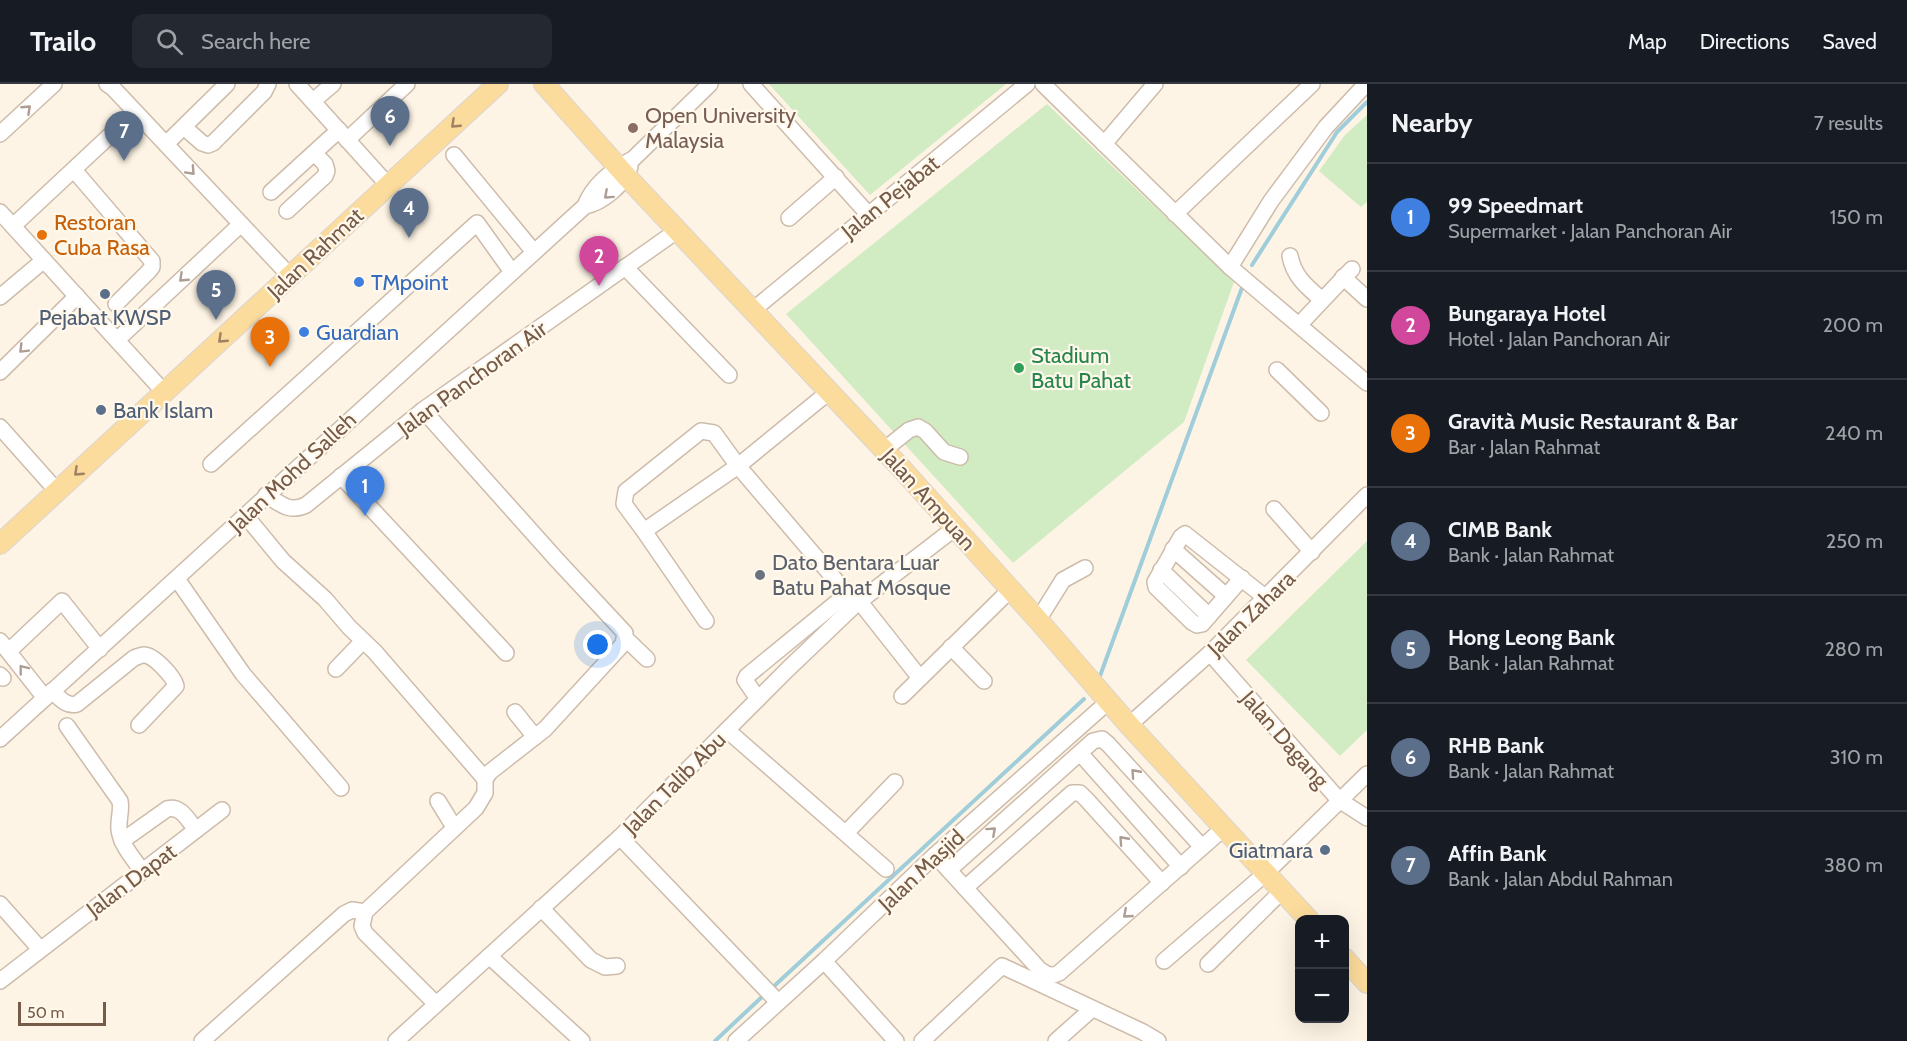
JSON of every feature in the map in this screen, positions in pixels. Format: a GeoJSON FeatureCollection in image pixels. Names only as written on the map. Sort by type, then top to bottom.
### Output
{"type":"FeatureCollection","features":[{"type":"Feature","properties":{"kind":"main road","name":"Jalan Rahmat"},"geometry":{"type":"LineString","coordinates":[[1,542],[498,84]]}},
{"type":"Feature","properties":{"kind":"main road","name":"Jalan Ampuan"},"geometry":{"type":"LineString","coordinates":[[544,84],[626,167],[678,230],[884,450],[1038,620],[1129,725],[1304,915]]}},
{"type":"Feature","properties":{"kind":"main road"},"geometry":{"type":"LineString","coordinates":[[558,84],[571,113]]}},
{"type":"Feature","properties":{"kind":"main road"},"geometry":{"type":"LineString","coordinates":[[1349,963],[1367,983]]}},
{"type":"Feature","properties":{"kind":"street"},"geometry":{"type":"LineString","coordinates":[[0,134],[54,84]]}},
{"type":"Feature","properties":{"kind":"street"},"geometry":{"type":"LineString","coordinates":[[107,84],[290,276]]}},
{"type":"Feature","properties":{"kind":"street"},"geometry":{"type":"LineString","coordinates":[[166,144],[227,84]]}},
{"type":"Feature","properties":{"kind":"street"},"geometry":{"type":"LineString","coordinates":[[183,127],[202,143],[208,145],[213,143],[264,93],[268,84]]}},
{"type":"Feature","properties":{"kind":"street"},"geometry":{"type":"LineString","coordinates":[[333,84],[305,90],[388,186]]}},
{"type":"Feature","properties":{"kind":"street"},"geometry":{"type":"LineString","coordinates":[[271,192],[314,153],[343,135],[407,84]]}},
{"type":"Feature","properties":{"kind":"street","name":"Jalan Mohd Salleh"},"geometry":{"type":"LineString","coordinates":[[0,739],[585,206],[598,204],[626,167],[710,84]]}},
{"type":"Feature","properties":{"kind":"street"},"geometry":{"type":"LineString","coordinates":[[751,84],[868,214]]}},
{"type":"Feature","properties":{"kind":"street","name":"Jalan Pejabat"},"geometry":{"type":"LineString","coordinates":[[753,310],[1027,84]]}},
{"type":"Feature","properties":{"kind":"street"},"geometry":{"type":"LineString","coordinates":[[1043,84],[1230,267],[1367,383]]}},
{"type":"Feature","properties":{"kind":"street"},"geometry":{"type":"LineString","coordinates":[[1104,144],[1155,84]]}},
{"type":"Feature","properties":{"kind":"street"},"geometry":{"type":"LineString","coordinates":[[1175,214],[1312,84]]}},
{"type":"Feature","properties":{"kind":"street"},"geometry":{"type":"LineString","coordinates":[[1230,267],[1271,201],[1326,127],[1366,84]]}},
{"type":"Feature","properties":{"kind":"street"},"geometry":{"type":"LineString","coordinates":[[135,112],[74,170],[5,219],[164,392]]}},
{"type":"Feature","properties":{"kind":"street"},"geometry":{"type":"LineString","coordinates":[[287,211],[325,176],[327,171],[325,164],[314,153]]}},
{"type":"Feature","properties":{"kind":"street"},"geometry":{"type":"LineString","coordinates":[[454,155],[534,252]]}},
{"type":"Feature","properties":{"kind":"street"},"geometry":{"type":"LineString","coordinates":[[74,170],[152,261],[149,271],[116,304]]}},
{"type":"Feature","properties":{"kind":"street"},"geometry":{"type":"LineString","coordinates":[[789,218],[836,177]]}},
{"type":"Feature","properties":{"kind":"street"},"geometry":{"type":"LineString","coordinates":[[211,464],[477,222],[512,272]]}},
{"type":"Feature","properties":{"kind":"street"},"geometry":{"type":"LineString","coordinates":[[117,340],[241,224]]}},
{"type":"Feature","properties":{"kind":"street","name":"Jalan Panchoran Air"},"geometry":{"type":"LineString","coordinates":[[267,495],[290,509],[298,509],[306,505],[423,410],[678,230]]}},
{"type":"Feature","properties":{"kind":"street"},"geometry":{"type":"LineString","coordinates":[[1290,256],[1292,266],[1300,280],[1322,300]]}},
{"type":"Feature","properties":{"kind":"street"},"geometry":{"type":"LineString","coordinates":[[0,297],[44,260]]}},
{"type":"Feature","properties":{"kind":"street"},"geometry":{"type":"LineString","coordinates":[[624,267],[729,375]]}},
{"type":"Feature","properties":{"kind":"street"},"geometry":{"type":"LineString","coordinates":[[1299,325],[1348,273],[1367,299]]}},
{"type":"Feature","properties":{"kind":"street"},"geometry":{"type":"LineString","coordinates":[[0,372],[77,296]]}},
{"type":"Feature","properties":{"kind":"street"},"geometry":{"type":"LineString","coordinates":[[1277,370],[1321,413]]}},
{"type":"Feature","properties":{"kind":"street"},"geometry":{"type":"LineString","coordinates":[[644,531],[738,466],[830,391]]}},
{"type":"Feature","properties":{"kind":"street"},"geometry":{"type":"LineString","coordinates":[[423,410],[625,633],[623,644],[545,729],[490,772],[485,779],[485,793],[476,808],[453,827],[365,912],[362,926],[364,933],[436,1004]]}},
{"type":"Feature","properties":{"kind":"street"},"geometry":{"type":"LineString","coordinates":[[0,427],[57,491]]}},
{"type":"Feature","properties":{"kind":"street"},"geometry":{"type":"LineString","coordinates":[[884,450],[909,430],[918,427],[925,430],[944,452],[960,457]]}},
{"type":"Feature","properties":{"kind":"street"},"geometry":{"type":"LineString","coordinates":[[706,621],[624,504],[626,491],[701,431],[714,433],[738,466],[920,678]]}},
{"type":"Feature","properties":{"kind":"street"},"geometry":{"type":"LineString","coordinates":[[341,476],[506,653]]}},
{"type":"Feature","properties":{"kind":"street","name":"Jalan Zahara"},"geometry":{"type":"LineString","coordinates":[[1129,725],[1210,653],[1367,495]]}},
{"type":"Feature","properties":{"kind":"street"},"geometry":{"type":"LineString","coordinates":[[1274,509],[1312,552]]}},
{"type":"Feature","properties":{"kind":"street"},"geometry":{"type":"LineString","coordinates":[[245,516],[283,561],[330,604],[375,652],[485,779]]}},
{"type":"Feature","properties":{"kind":"street","name":"Jalan Talib Abu"},"geometry":{"type":"LineString","coordinates":[[398,1040],[620,837],[854,600],[955,528]]}},
{"type":"Feature","properties":{"kind":"street"},"geometry":{"type":"LineString","coordinates":[[1242,578],[1209,616],[1161,570],[1185,534],[1242,578],[1266,598]]}},
{"type":"Feature","properties":{"kind":"street"},"geometry":{"type":"LineString","coordinates":[[1173,549],[1226,596]]}},
{"type":"Feature","properties":{"kind":"street"},"geometry":{"type":"LineString","coordinates":[[1038,620],[1063,580],[1084,568]]}},
{"type":"Feature","properties":{"kind":"street"},"geometry":{"type":"LineString","coordinates":[[177,579],[243,674],[341,788]]}},
{"type":"Feature","properties":{"kind":"street"},"geometry":{"type":"LineString","coordinates":[[902,696],[1010,590]]}},
{"type":"Feature","properties":{"kind":"street"},"geometry":{"type":"LineString","coordinates":[[758,699],[745,680],[747,676],[854,600]]}},
{"type":"Feature","properties":{"kind":"street"},"geometry":{"type":"LineString","coordinates":[[100,649],[62,601],[4,646],[49,695],[72,706],[134,658],[142,654],[149,656],[175,680],[176,686],[140,724]]}},
{"type":"Feature","properties":{"kind":"street"},"geometry":{"type":"LineString","coordinates":[[625,638],[647,659]]}},
{"type":"Feature","properties":{"kind":"street"},"geometry":{"type":"LineString","coordinates":[[336,669],[363,641]]}},
{"type":"Feature","properties":{"kind":"street"},"geometry":{"type":"LineString","coordinates":[[951,647],[984,681]]}},
{"type":"Feature","properties":{"kind":"street","name":"Jalan Dagang"},"geometry":{"type":"LineString","coordinates":[[1210,653],[1339,800],[1367,818]]}},
{"type":"Feature","properties":{"kind":"street","name":"Jalan Masjid"},"geometry":{"type":"LineString","coordinates":[[736,1041],[770,993],[824,961],[935,855],[1109,701]]}},
{"type":"Feature","properties":{"kind":"street"},"geometry":{"type":"LineString","coordinates":[[515,712],[535,737]]}},
{"type":"Feature","properties":{"kind":"street"},"geometry":{"type":"LineString","coordinates":[[67,726],[120,801],[122,808],[119,828],[122,841],[142,871]]}},
{"type":"Feature","properties":{"kind":"street"},"geometry":{"type":"LineString","coordinates":[[727,730],[886,869]]}},
{"type":"Feature","properties":{"kind":"street"},"geometry":{"type":"LineString","coordinates":[[949,870],[1093,741],[1102,739],[1202,847]]}},
{"type":"Feature","properties":{"kind":"street"},"geometry":{"type":"LineString","coordinates":[[1080,753],[1181,867]]}},
{"type":"Feature","properties":{"kind":"street"},"geometry":{"type":"LineString","coordinates":[[1164,961],[1266,873],[1367,774]]}},
{"type":"Feature","properties":{"kind":"street"},"geometry":{"type":"LineString","coordinates":[[846,833],[895,782]]}},
{"type":"Feature","properties":{"kind":"street"},"geometry":{"type":"LineString","coordinates":[[965,888],[1072,793],[1080,793],[1087,800],[1162,883]]}},
{"type":"Feature","properties":{"kind":"street"},"geometry":{"type":"LineString","coordinates":[[438,801],[453,827]]}},
{"type":"Feature","properties":{"kind":"street"},"geometry":{"type":"LineString","coordinates":[[122,841],[173,807],[179,809],[196,830]]}},
{"type":"Feature","properties":{"kind":"street","name":"Jalan Dapat"},"geometry":{"type":"LineString","coordinates":[[0,981],[222,810]]}},
{"type":"Feature","properties":{"kind":"street"},"geometry":{"type":"LineString","coordinates":[[935,855],[1040,970],[1053,976],[1224,828]]}},
{"type":"Feature","properties":{"kind":"street"},"geometry":{"type":"LineString","coordinates":[[620,837],[770,993]]}},
{"type":"Feature","properties":{"kind":"street"},"geometry":{"type":"LineString","coordinates":[[1208,964],[1282,891]]}},
{"type":"Feature","properties":{"kind":"street"},"geometry":{"type":"LineString","coordinates":[[0,904],[40,949]]}},
{"type":"Feature","properties":{"kind":"street"},"geometry":{"type":"LineString","coordinates":[[541,908],[591,960],[605,967],[617,966]]}},
{"type":"Feature","properties":{"kind":"street"},"geometry":{"type":"LineString","coordinates":[[202,1041],[344,914],[352,910],[365,912]]}},
{"type":"Feature","properties":{"kind":"street"},"geometry":{"type":"LineString","coordinates":[[489,956],[582,1041]]}},
{"type":"Feature","properties":{"kind":"street"},"geometry":{"type":"LineString","coordinates":[[824,961],[897,1041]]}},
{"type":"Feature","properties":{"kind":"street"},"geometry":{"type":"LineString","coordinates":[[922,1041],[1002,966],[1092,1009],[1139,1037],[1158,1041]]}},
{"type":"Feature","properties":{"kind":"street"},"geometry":{"type":"LineString","coordinates":[[1056,1041],[1092,1009]]}},
{"type":"Feature","properties":{"kind":"green space"},"geometry":{"type":"Polygon","coordinates":[[[769,84],[1006,84],[870,195],[769,84]]]}},
{"type":"Feature","properties":{"kind":"green space","name":"Stadium Batu Pahat"},"geometry":{"type":"Polygon","coordinates":[[[1047,104],[1234,282],[1184,422],[1013,563],[786,314],[1047,104]]]}},
{"type":"Feature","properties":{"kind":"green space"},"geometry":{"type":"Polygon","coordinates":[[[1367,115],[1367,202],[1361,207],[1319,171],[1345,135],[1367,115]]]}},
{"type":"Feature","properties":{"kind":"green space"},"geometry":{"type":"Polygon","coordinates":[[[1367,541],[1367,730],[1340,756],[1246,660],[1367,541]]]}},
{"type":"Feature","properties":{"kind":"waterway"},"geometry":{"type":"LineString","coordinates":[[1252,265],[1337,132],[1367,102]]}},
{"type":"Feature","properties":{"kind":"waterway"},"geometry":{"type":"LineString","coordinates":[[1100,676],[1243,285]]}},
{"type":"Feature","properties":{"kind":"waterway"},"geometry":{"type":"LineString","coordinates":[[772,988],[1084,699]]}},
{"type":"Feature","properties":{"kind":"waterway"},"geometry":{"type":"LineString","coordinates":[[715,1041],[766,993]]}},
{"type":"Feature","properties":{"kind":"place","name":"Open University Malaysia"},"geometry":{"type":"Point","coordinates":[633,128]}},
{"type":"Feature","properties":{"kind":"place","name":"RHB Bank"},"geometry":{"type":"Point","coordinates":[390,146]}},
{"type":"Feature","properties":{"kind":"place","name":"Affin Bank"},"geometry":{"type":"Point","coordinates":[124,161]}},
{"type":"Feature","properties":{"kind":"place","name":"Restoran Cuba Rasa"},"geometry":{"type":"Point","coordinates":[42,235]}},
{"type":"Feature","properties":{"kind":"place","name":"CIMB Bank"},"geometry":{"type":"Point","coordinates":[409,238]}},
{"type":"Feature","properties":{"kind":"place","name":"TMpoint"},"geometry":{"type":"Point","coordinates":[359,282]}},
{"type":"Feature","properties":{"kind":"place","name":"Bungaraya Hotel"},"geometry":{"type":"Point","coordinates":[599,286]}},
{"type":"Feature","properties":{"kind":"place","name":"Pejabat KWSP"},"geometry":{"type":"Point","coordinates":[105,294]}},
{"type":"Feature","properties":{"kind":"place","name":"Hong Leong Bank"},"geometry":{"type":"Point","coordinates":[216,320]}},
{"type":"Feature","properties":{"kind":"place","name":"Guardian"},"geometry":{"type":"Point","coordinates":[304,332]}},
{"type":"Feature","properties":{"kind":"place","name":"Gravità Music Restaurant & Bar"},"geometry":{"type":"Point","coordinates":[270,367]}},
{"type":"Feature","properties":{"kind":"place","name":"Stadium Batu Pahat"},"geometry":{"type":"Point","coordinates":[1019,368]}},
{"type":"Feature","properties":{"kind":"place","name":"Bank Islam"},"geometry":{"type":"Point","coordinates":[101,410]}},
{"type":"Feature","properties":{"kind":"place","name":"99 Speedmart"},"geometry":{"type":"Point","coordinates":[365,516]}},
{"type":"Feature","properties":{"kind":"place","name":"Dato Bentara Luar Batu Pahat Mosque"},"geometry":{"type":"Point","coordinates":[760,575]}},
{"type":"Feature","properties":{"kind":"place","name":"Giatmara"},"geometry":{"type":"Point","coordinates":[1325,850]}}]}
